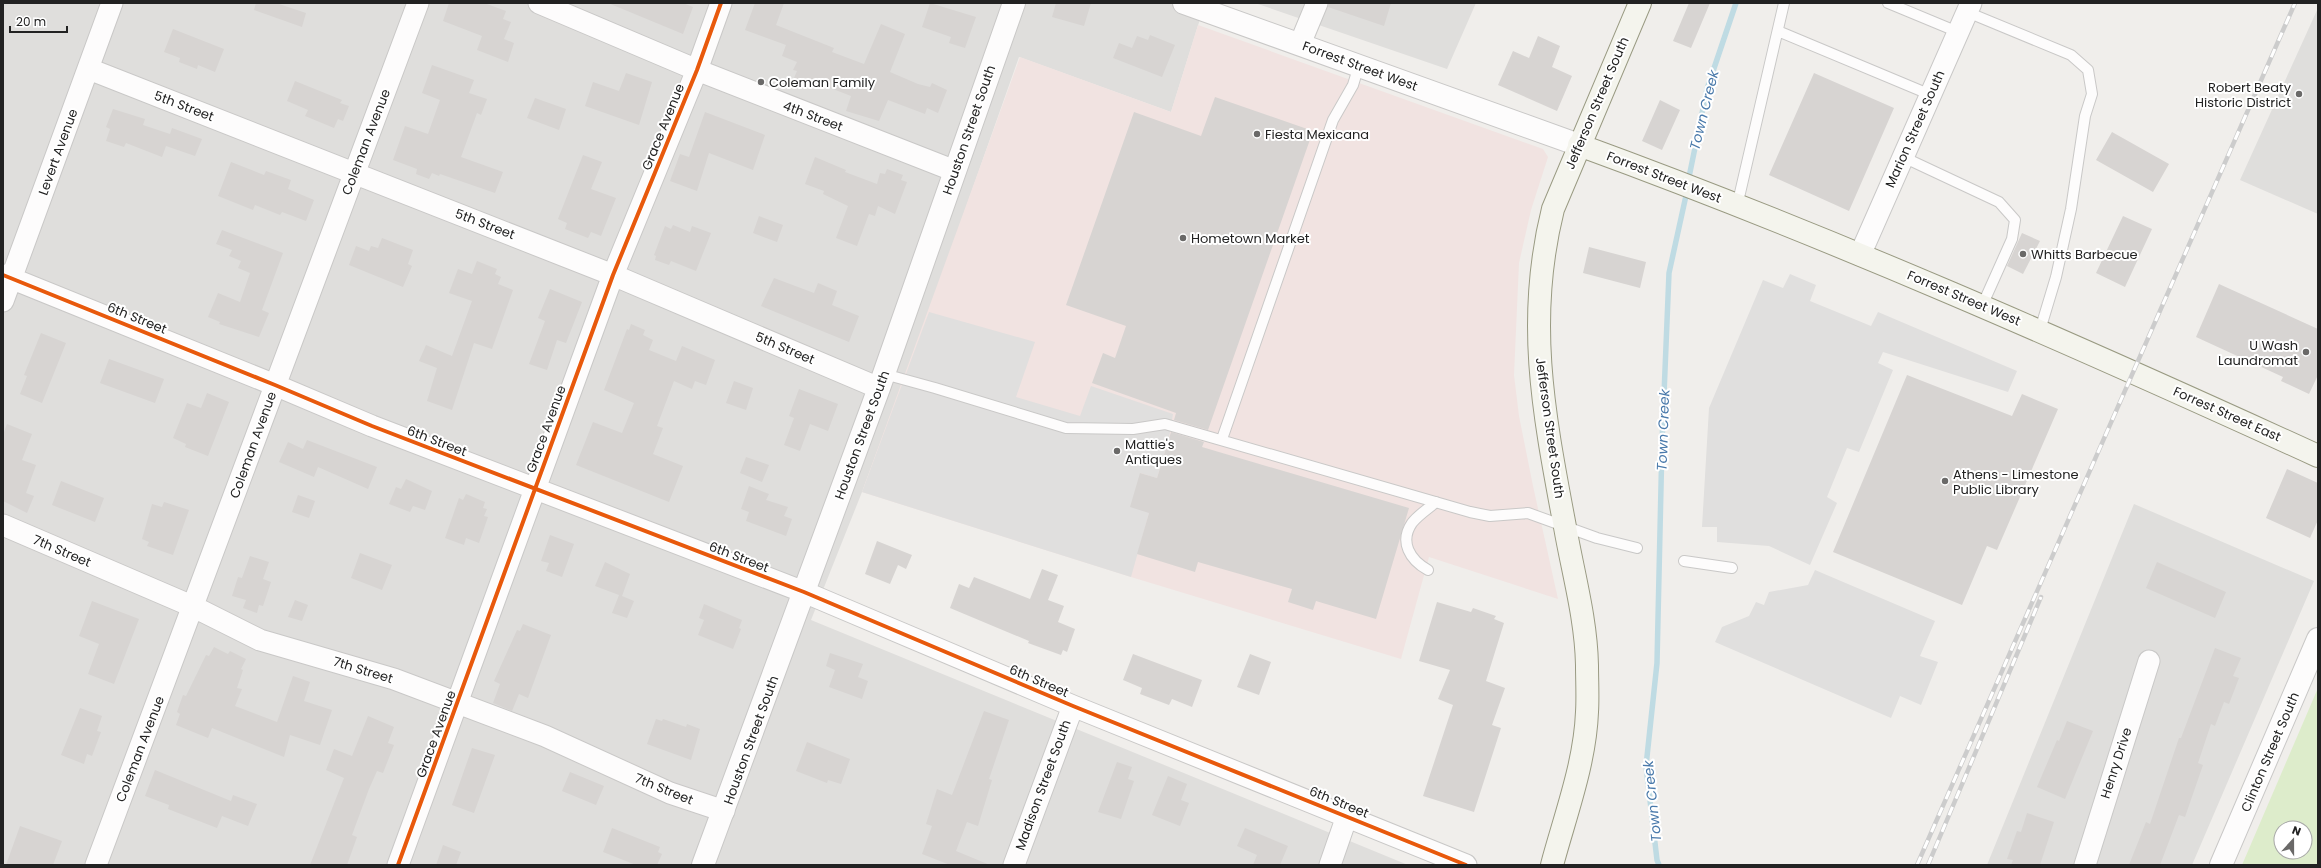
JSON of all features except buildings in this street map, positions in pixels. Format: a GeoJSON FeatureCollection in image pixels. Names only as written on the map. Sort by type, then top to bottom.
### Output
{"type":"FeatureCollection","features":[{"type":"Feature","properties":{"kind":"main road","name":"Jefferson Street South"},"geometry":{"type":"LineString","coordinates":[[1552,865],[1580,759],[1587,713],[1587,664],[1583,620],[1565,527],[1541,387],[1538,317],[1545,241],[1553,209],[1640,3]]}},
{"type":"Feature","properties":{"kind":"main road","name":"Forrest Street West"},"geometry":{"type":"LineString","coordinates":[[1580,145],[1668,178],[1860,255],[2040,330],[2135,372]]}},
{"type":"Feature","properties":{"kind":"main road","name":"Forrest Street East"},"geometry":{"type":"LineString","coordinates":[[2135,372],[2318,456]]}},
{"type":"Feature","properties":{"kind":"street","name":"Levert Avenue"},"geometry":{"type":"LineString","coordinates":[[3,301],[7,277],[89,69],[112,3]]}},
{"type":"Feature","properties":{"kind":"street","name":"Coleman Avenue"},"geometry":{"type":"LineString","coordinates":[[96,865],[194,607],[275,385],[418,3]]}},
{"type":"Feature","properties":{"kind":"street","name":"4th Street"},"geometry":{"type":"LineString","coordinates":[[539,3],[697,70],[955,171]]}},
{"type":"Feature","properties":{"kind":"street","name":"Grace Avenue"},"geometry":{"type":"LineString","coordinates":[[398,865],[613,275],[697,70],[721,3]]}},
{"type":"Feature","properties":{"kind":"street","name":"Houston Street South"},"geometry":{"type":"LineString","coordinates":[[703,865],[882,381],[1014,3]]}},
{"type":"Feature","properties":{"kind":"street","name":"Forrest Street West"},"geometry":{"type":"LineString","coordinates":[[1184,3],[1580,145]]}},
{"type":"Feature","properties":{"kind":"street"},"geometry":{"type":"LineString","coordinates":[[1300,44],[1317,3]]}},
{"type":"Feature","properties":{"kind":"street","name":"Marion Street South"},"geometry":{"type":"LineString","coordinates":[[1860,255],[1969,8]]}},
{"type":"Feature","properties":{"kind":"street","name":"5th Street"},"geometry":{"type":"LineString","coordinates":[[89,69],[882,381]]}},
{"type":"Feature","properties":{"kind":"street","name":"6th Street"},"geometry":{"type":"LineString","coordinates":[[7,277],[275,385],[372,426],[534,490],[804,592],[1073,706],[1466,865]]}},
{"type":"Feature","properties":{"kind":"street","name":"7th Street"},"geometry":{"type":"LineString","coordinates":[[3,525],[194,607],[260,640],[394,678],[545,736],[670,793],[724,811]]}},
{"type":"Feature","properties":{"kind":"street","name":"Clinton Street South"},"geometry":{"type":"LineString","coordinates":[[2221,865],[2318,639]]}},
{"type":"Feature","properties":{"kind":"street","name":"Henry Drive"},"geometry":{"type":"LineString","coordinates":[[2085,865],[2149,661]]}},
{"type":"Feature","properties":{"kind":"street","name":"Madison Street South"},"geometry":{"type":"LineString","coordinates":[[1014,865],[1073,706]]}},
{"type":"Feature","properties":{"kind":"street"},"geometry":{"type":"LineString","coordinates":[[1330,865],[1347,816]]}},
{"type":"Feature","properties":{"kind":"lane"},"geometry":{"type":"LineString","coordinates":[[1736,206],[1784,3]]}},
{"type":"Feature","properties":{"kind":"lane"},"geometry":{"type":"LineString","coordinates":[[1888,3],[1958,32]]}},
{"type":"Feature","properties":{"kind":"lane"},"geometry":{"type":"LineString","coordinates":[[1969,8],[2071,55],[2088,70],[2092,94],[2085,116],[2071,209],[2056,277],[2040,330]]}},
{"type":"Feature","properties":{"kind":"lane"},"geometry":{"type":"LineString","coordinates":[[1778,31],[1930,95]]}},
{"type":"Feature","properties":{"kind":"lane"},"geometry":{"type":"LineString","coordinates":[[1222,439],[1333,120],[1353,85],[1359,66]]}},
{"type":"Feature","properties":{"kind":"lane"},"geometry":{"type":"LineString","coordinates":[[1903,157],[1999,202],[2015,220],[2012,239],[1982,306]]}},
{"type":"Feature","properties":{"kind":"lane"},"geometry":{"type":"LineString","coordinates":[[882,381],[936,388],[1066,428],[1133,429],[1165,424],[1222,439],[1436,502],[1490,516],[1528,513],[1565,527],[1638,548]]}},
{"type":"Feature","properties":{"kind":"lane"},"geometry":{"type":"LineString","coordinates":[[1428,570],[1419,565],[1410,556],[1406,544],[1412,523],[1436,502]]}},
{"type":"Feature","properties":{"kind":"lane"},"geometry":{"type":"LineString","coordinates":[[1684,561],[1732,568]]}},
{"type":"Feature","properties":{"kind":"shaded area"},"geometry":{"type":"Polygon","coordinates":[[[3,3],[1205,3],[1171,112],[1019,57],[929,312],[862,492],[811,620],[1408,865],[3,865],[3,3]]]}},
{"type":"Feature","properties":{"kind":"shaded area"},"geometry":{"type":"Polygon","coordinates":[[[1255,3],[1476,3],[1447,69],[1255,3]]]}},
{"type":"Feature","properties":{"kind":"shaded area","name":"Robert Beaty Historic District"},"geometry":{"type":"Polygon","coordinates":[[[2318,8],[2318,214],[2240,180],[2318,8]]]}},
{"type":"Feature","properties":{"kind":"shaded area"},"geometry":{"type":"Polygon","coordinates":[[[1198,25],[1543,149],[1548,157],[1531,210],[1519,263],[1514,375],[1519,416],[1558,599],[1429,557],[1401,659],[1131,577],[862,492],[1020,57],[1171,112],[1198,25]]]}},
{"type":"Feature","properties":{"kind":"shaded area"},"geometry":{"type":"Polygon","coordinates":[[[1790,274],[1816,285],[1810,301],[1871,326],[1878,312],[2017,371],[2008,392],[1883,352],[1878,363],[1893,370],[1859,452],[1847,448],[1827,497],[1837,503],[1810,565],[1769,546],[1717,542],[1717,527],[1702,527],[1709,408],[1763,280],[1783,288],[1790,274]]]}},
{"type":"Feature","properties":{"kind":"shaded area"},"geometry":{"type":"Polygon","coordinates":[[[929,312],[1035,342],[1016,397],[1080,416],[1091,386],[1173,414],[1169,438],[1157,478],[1140,473],[1149,513],[1131,577],[862,492],[929,312]]]}},
{"type":"Feature","properties":{"kind":"shaded area"},"geometry":{"type":"Polygon","coordinates":[[[2134,504],[2314,581],[2192,865],[1987,865],[2134,504]]]}},
{"type":"Feature","properties":{"kind":"shaded area"},"geometry":{"type":"Polygon","coordinates":[[[1815,570],[1935,621],[1920,656],[1938,662],[1921,705],[1900,696],[1891,718],[1715,642],[1722,627],[1749,616],[1756,602],[1764,605],[1769,592],[1808,585],[1815,570]]]}},
{"type":"Feature","properties":{"kind":"green space"},"geometry":{"type":"Polygon","coordinates":[[[2318,688],[2318,865],[2242,865],[2318,688]]]}},
{"type":"Feature","properties":{"kind":"waterway","name":"Town Creek"},"geometry":{"type":"LineString","coordinates":[[1688,182],[1707,89],[1736,3]]}},
{"type":"Feature","properties":{"kind":"waterway","name":"Town Creek"},"geometry":{"type":"LineString","coordinates":[[1659,865],[1657,860],[1646,766],[1657,663],[1662,443],[1669,273],[1687,191]]}},
{"type":"Feature","properties":{"kind":"railway"},"geometry":{"type":"LineString","coordinates":[[1917,865],[2295,3]]}},
{"type":"Feature","properties":{"kind":"railway"},"geometry":{"type":"LineString","coordinates":[[1928,865],[2041,597]]}},
{"type":"Feature","properties":{"kind":"cycle path"},"geometry":{"type":"LineString","coordinates":[[398,865],[613,275],[697,70],[721,3]]}},
{"type":"Feature","properties":{"kind":"cycle path"},"geometry":{"type":"LineString","coordinates":[[3,275],[275,385],[372,426],[804,592],[1073,706],[1466,865]]}},
{"type":"Feature","properties":{"kind":"place","name":"Coleman Family"},"geometry":{"type":"Point","coordinates":[761,82]}},
{"type":"Feature","properties":{"kind":"place","name":"Robert Beaty Historic District"},"geometry":{"type":"Point","coordinates":[2299,94]}},
{"type":"Feature","properties":{"kind":"place","name":"Fiesta Mexicana"},"geometry":{"type":"Point","coordinates":[1257,134]}},
{"type":"Feature","properties":{"kind":"place","name":"Hometown Market"},"geometry":{"type":"Point","coordinates":[1183,238]}},
{"type":"Feature","properties":{"kind":"place","name":"Whitts Barbecue"},"geometry":{"type":"Point","coordinates":[2023,254]}},
{"type":"Feature","properties":{"kind":"place","name":"U Wash Laundromat"},"geometry":{"type":"Point","coordinates":[2306,352]}},
{"type":"Feature","properties":{"kind":"place","name":"Mattie's Antiques"},"geometry":{"type":"Point","coordinates":[1117,451]}},
{"type":"Feature","properties":{"kind":"place","name":"Athens - Limestone Public Library"},"geometry":{"type":"Point","coordinates":[1945,481]}}]}
